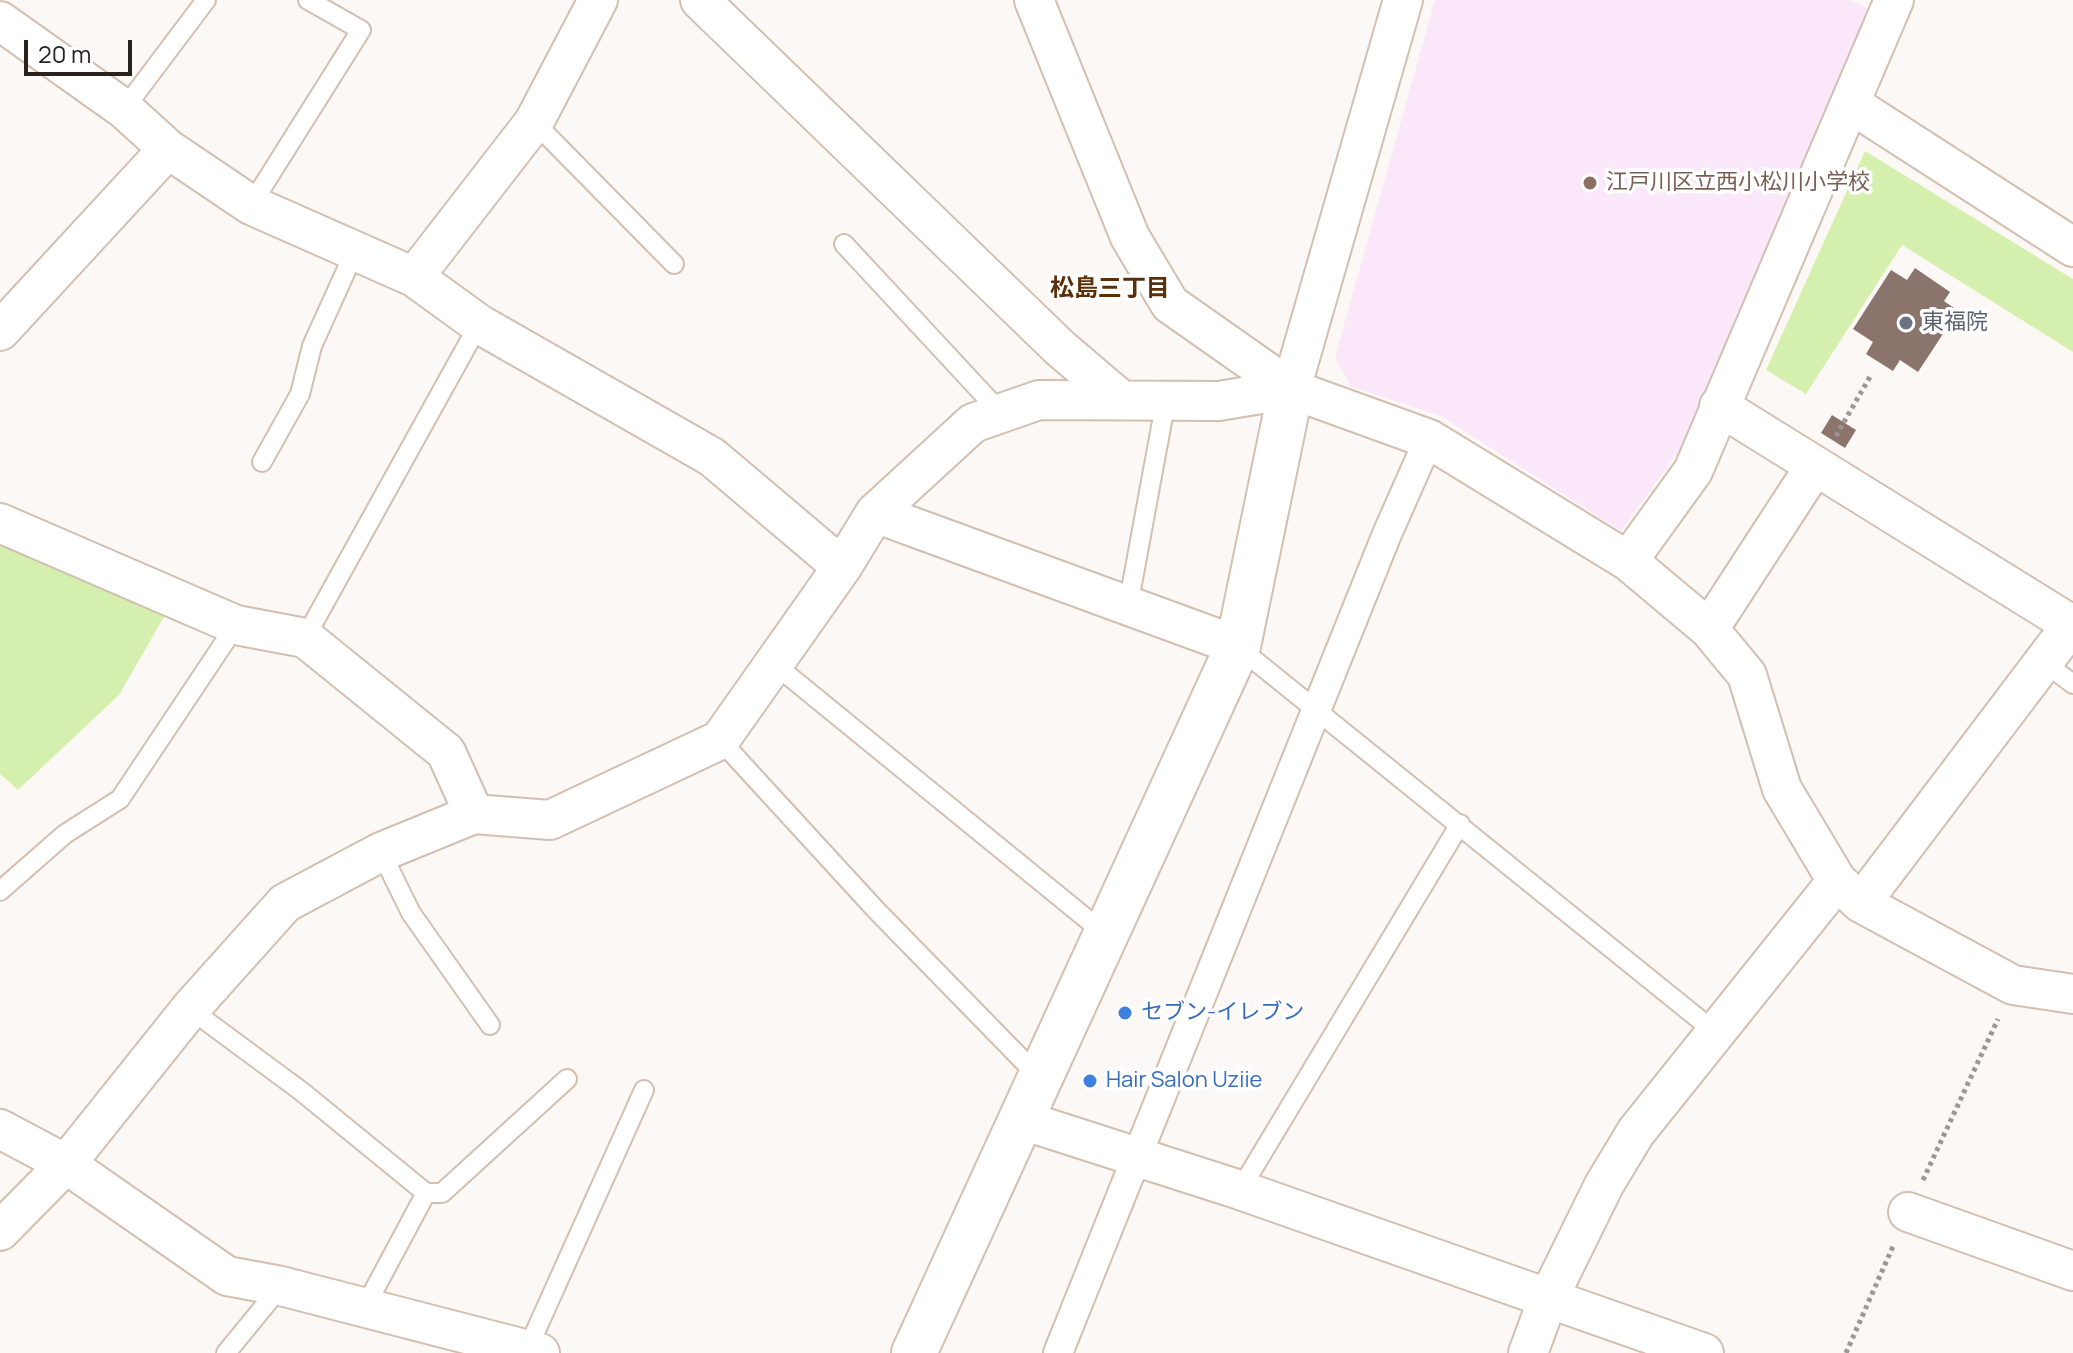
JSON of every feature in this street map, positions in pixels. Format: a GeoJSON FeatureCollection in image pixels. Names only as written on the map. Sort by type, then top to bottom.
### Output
{"type":"FeatureCollection","features":[{"type":"Feature","properties":{"kind":"street"},"geometry":{"type":"LineString","coordinates":[[414,277],[534,122],[598,0]]}},
{"type":"Feature","properties":{"kind":"street"},"geometry":{"type":"LineString","coordinates":[[700,0],[1060,348],[1121,400]]}},
{"type":"Feature","properties":{"kind":"street"},"geometry":{"type":"LineString","coordinates":[[1034,0],[1130,237],[1170,304],[1291,389],[1429,439],[1628,561],[1709,629],[1747,675],[1782,789],[1849,892],[2013,985],[2073,994]]}},
{"type":"Feature","properties":{"kind":"street"},"geometry":{"type":"LineString","coordinates":[[914,1353],[1238,646],[1291,389],[1403,0]]}},
{"type":"Feature","properties":{"kind":"street"},"geometry":{"type":"LineString","coordinates":[[1628,561],[1693,471],[1851,104],[1887,2]]}},
{"type":"Feature","properties":{"kind":"street"},"geometry":{"type":"LineString","coordinates":[[0,21],[124,109],[168,149],[251,205],[414,277],[479,324],[712,457],[842,567]]}},
{"type":"Feature","properties":{"kind":"street"},"geometry":{"type":"LineString","coordinates":[[1851,104],[2073,247]]}},
{"type":"Feature","properties":{"kind":"street"},"geometry":{"type":"LineString","coordinates":[[0,331],[168,149]]}},
{"type":"Feature","properties":{"kind":"street"},"geometry":{"type":"LineString","coordinates":[[0,1231],[66,1164],[190,1009],[285,903],[381,852],[474,814],[550,820],[720,740],[842,567],[875,513],[973,423],[1039,400],[1219,401],[1291,389]]}},
{"type":"Feature","properties":{"kind":"street"},"geometry":{"type":"LineString","coordinates":[[1528,1353],[1548,1299],[1604,1185],[1636,1132],[1715,1032],[2059,673],[2072,624],[1824,453],[1719,406]]}},
{"type":"Feature","properties":{"kind":"street"},"geometry":{"type":"LineString","coordinates":[[1058,1353],[1387,534],[1429,439]]}},
{"type":"Feature","properties":{"kind":"street"},"geometry":{"type":"LineString","coordinates":[[1709,629],[1824,453]]}},
{"type":"Feature","properties":{"kind":"street"},"geometry":{"type":"LineString","coordinates":[[875,513],[1238,646]]}},
{"type":"Feature","properties":{"kind":"street"},"geometry":{"type":"LineString","coordinates":[[0,523],[236,625],[305,638],[446,752],[474,814]]}},
{"type":"Feature","properties":{"kind":"street"},"geometry":{"type":"LineString","coordinates":[[1019,1119],[1240,1190],[1704,1353]]}},
{"type":"Feature","properties":{"kind":"street"},"geometry":{"type":"LineString","coordinates":[[0,1129],[66,1164],[227,1276],[281,1286],[525,1350]]}},
{"type":"Feature","properties":{"kind":"street"},"geometry":{"type":"LineString","coordinates":[[1908,1212],[2073,1271]]}},
{"type":"Feature","properties":{"kind":"lane"},"geometry":{"type":"LineString","coordinates":[[124,109],[206,0]]}},
{"type":"Feature","properties":{"kind":"lane"},"geometry":{"type":"LineString","coordinates":[[251,205],[361,30],[308,0]]}},
{"type":"Feature","properties":{"kind":"lane"},"geometry":{"type":"LineString","coordinates":[[534,122],[674,264]]}},
{"type":"Feature","properties":{"kind":"lane"},"geometry":{"type":"LineString","coordinates":[[844,244],[1001,413]]}},
{"type":"Feature","properties":{"kind":"lane"},"geometry":{"type":"LineString","coordinates":[[262,462],[300,394],[312,346],[355,251]]}},
{"type":"Feature","properties":{"kind":"lane"},"geometry":{"type":"LineString","coordinates":[[305,638],[479,324]]}},
{"type":"Feature","properties":{"kind":"lane"},"geometry":{"type":"LineString","coordinates":[[1128,606],[1166,400]]}},
{"type":"Feature","properties":{"kind":"lane"},"geometry":{"type":"LineString","coordinates":[[0,891],[65,834],[120,799],[236,625]]}},
{"type":"Feature","properties":{"kind":"lane"},"geometry":{"type":"LineString","coordinates":[[1238,646],[1715,1032]]}},
{"type":"Feature","properties":{"kind":"lane"},"geometry":{"type":"LineString","coordinates":[[773,663],[1104,933]]}},
{"type":"Feature","properties":{"kind":"lane"},"geometry":{"type":"LineString","coordinates":[[720,740],[876,910],[1039,1077]]}},
{"type":"Feature","properties":{"kind":"lane"},"geometry":{"type":"LineString","coordinates":[[1240,1190],[1460,824]]}},
{"type":"Feature","properties":{"kind":"lane"},"geometry":{"type":"LineString","coordinates":[[381,852],[411,913],[490,1025]]}},
{"type":"Feature","properties":{"kind":"lane"},"geometry":{"type":"LineString","coordinates":[[190,1009],[301,1091],[426,1193],[442,1193],[567,1079]]}},
{"type":"Feature","properties":{"kind":"lane"},"geometry":{"type":"LineString","coordinates":[[525,1350],[644,1090]]}},
{"type":"Feature","properties":{"kind":"lane"},"geometry":{"type":"LineString","coordinates":[[365,1307],[426,1193]]}},
{"type":"Feature","properties":{"kind":"lane"},"geometry":{"type":"LineString","coordinates":[[226,1353],[281,1286]]}},
{"type":"Feature","properties":{"kind":"path"},"geometry":{"type":"LineString","coordinates":[[1824,453],[1871,375]]}},
{"type":"Feature","properties":{"kind":"path"},"geometry":{"type":"LineString","coordinates":[[1846,1353],[2013,985]]}},
{"type":"Feature","properties":{"kind":"shaded area","name":"江戸川区立西小松川小学校"},"geometry":{"type":"Polygon","coordinates":[[[1435,0],[1849,0],[1872,10],[1681,448],[1621,531],[1439,415],[1351,387],[1335,357],[1435,0]]]}},
{"type":"Feature","properties":{"kind":"green space"},"geometry":{"type":"Polygon","coordinates":[[[1865,151],[2073,279],[2073,352],[1902,245],[1806,394],[1766,370],[1865,151]]]}},
{"type":"Feature","properties":{"kind":"green space"},"geometry":{"type":"Polygon","coordinates":[[[0,540],[168,610],[119,695],[18,790],[0,774],[0,540]]]}},
{"type":"Feature","properties":{"kind":"building"},"geometry":{"type":"Polygon","coordinates":[[[1915,268],[1950,292],[1944,301],[1958,311],[1918,372],[1900,360],[1893,371],[1866,354],[1873,342],[1853,329],[1891,270],[1907,280],[1915,268]]]}},
{"type":"Feature","properties":{"kind":"building"},"geometry":{"type":"Polygon","coordinates":[[[1832,415],[1856,430],[1845,448],[1821,433],[1832,415]]]}},
{"type":"Feature","properties":{"kind":"place","name":"江戸川区立西小松川小学校"},"geometry":{"type":"Point","coordinates":[1590,183]}},
{"type":"Feature","properties":{"kind":"place","name":"東福院"},"geometry":{"type":"Point","coordinates":[1906,323]}},
{"type":"Feature","properties":{"kind":"place","name":"セブン-イレブン"},"geometry":{"type":"Point","coordinates":[1125,1013]}},
{"type":"Feature","properties":{"kind":"place","name":"Hair Salon Uziie"},"geometry":{"type":"Point","coordinates":[1090,1081]}},
{"type":"Feature","properties":{"kind":"district","name":"松島三丁目"},"geometry":{"type":"Point","coordinates":[1110,289]}}]}
